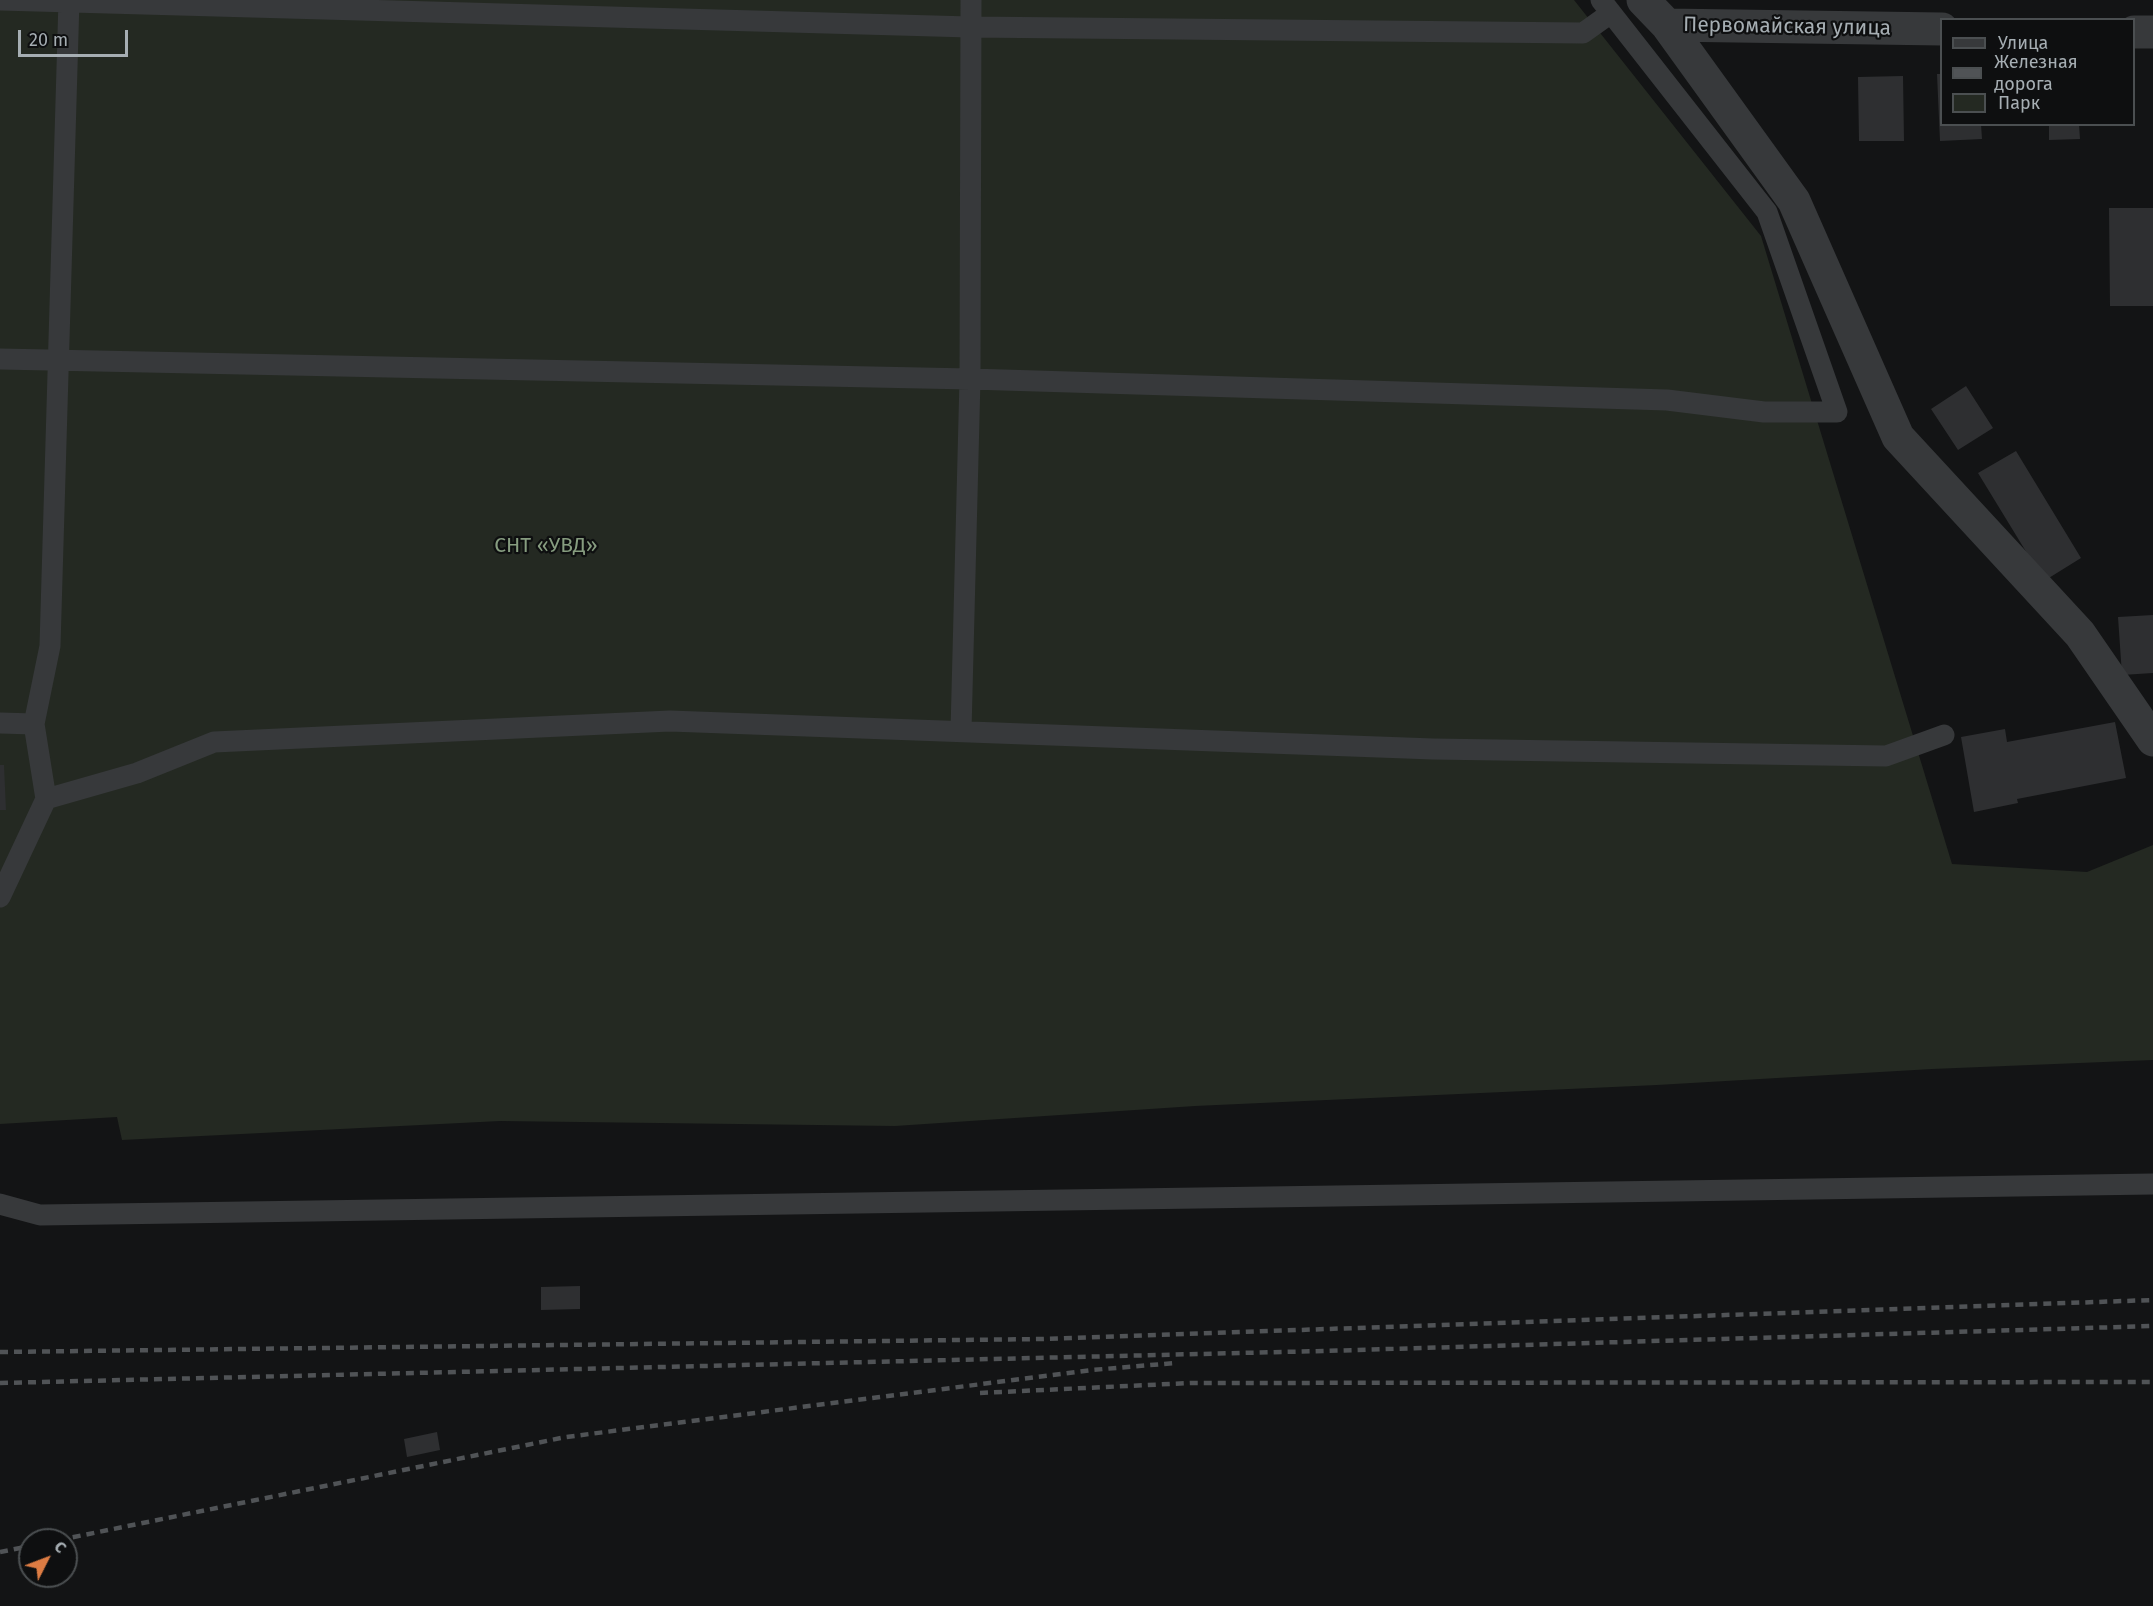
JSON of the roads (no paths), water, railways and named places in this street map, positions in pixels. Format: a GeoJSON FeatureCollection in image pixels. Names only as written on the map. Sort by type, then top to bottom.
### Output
{"type":"FeatureCollection","features":[{"type":"Feature","properties":{"kind":"street","name":"Первомайская улица"},"geometry":{"type":"LineString","coordinates":[[1643,0],[1667,25],[1940,29]]}},
{"type":"Feature","properties":{"kind":"street"},"geometry":{"type":"LineString","coordinates":[[1667,25],[1794,201],[1898,437],[2080,634],[2153,740]]}},
{"type":"Feature","properties":{"kind":"street"},"geometry":{"type":"LineString","coordinates":[[2135,32],[2153,32]]}},
{"type":"Feature","properties":{"kind":"lane"},"geometry":{"type":"LineString","coordinates":[[0,0],[970,27],[1583,33],[1606,6],[1767,212],[1837,412],[1764,412],[1667,400],[970,379],[0,359]]}},
{"type":"Feature","properties":{"kind":"lane"},"geometry":{"type":"LineString","coordinates":[[961,731],[970,379],[971,0]]}},
{"type":"Feature","properties":{"kind":"lane"},"geometry":{"type":"LineString","coordinates":[[0,897],[46,799],[34,724],[50,646],[69,1]]}},
{"type":"Feature","properties":{"kind":"lane"},"geometry":{"type":"LineString","coordinates":[[46,799],[137,773],[214,742],[669,721],[1432,749],[1886,756],[1944,735]]}},
{"type":"Feature","properties":{"kind":"lane"},"geometry":{"type":"LineString","coordinates":[[0,723],[34,724]]}},
{"type":"Feature","properties":{"kind":"lane"},"geometry":{"type":"LineString","coordinates":[[0,1204],[40,1215],[2153,1184]]}},
{"type":"Feature","properties":{"kind":"railway"},"geometry":{"type":"LineString","coordinates":[[0,1352],[1042,1339],[2153,1300]]}},
{"type":"Feature","properties":{"kind":"railway"},"geometry":{"type":"LineString","coordinates":[[0,1383],[1323,1351],[2153,1326]]}},
{"type":"Feature","properties":{"kind":"railway"},"geometry":{"type":"LineString","coordinates":[[78,1536],[566,1437],[1092,1370],[1175,1363]]}},
{"type":"Feature","properties":{"kind":"railway"},"geometry":{"type":"LineString","coordinates":[[980,1393],[1190,1383],[2153,1382]]}},
{"type":"Feature","properties":{"kind":"railway"},"geometry":{"type":"LineString","coordinates":[[0,1552],[18,1548]]}},
{"type":"Feature","properties":{"kind":"park label","name":"СНТ «УВД»"},"geometry":{"type":"Point","coordinates":[546,546]}}]}
